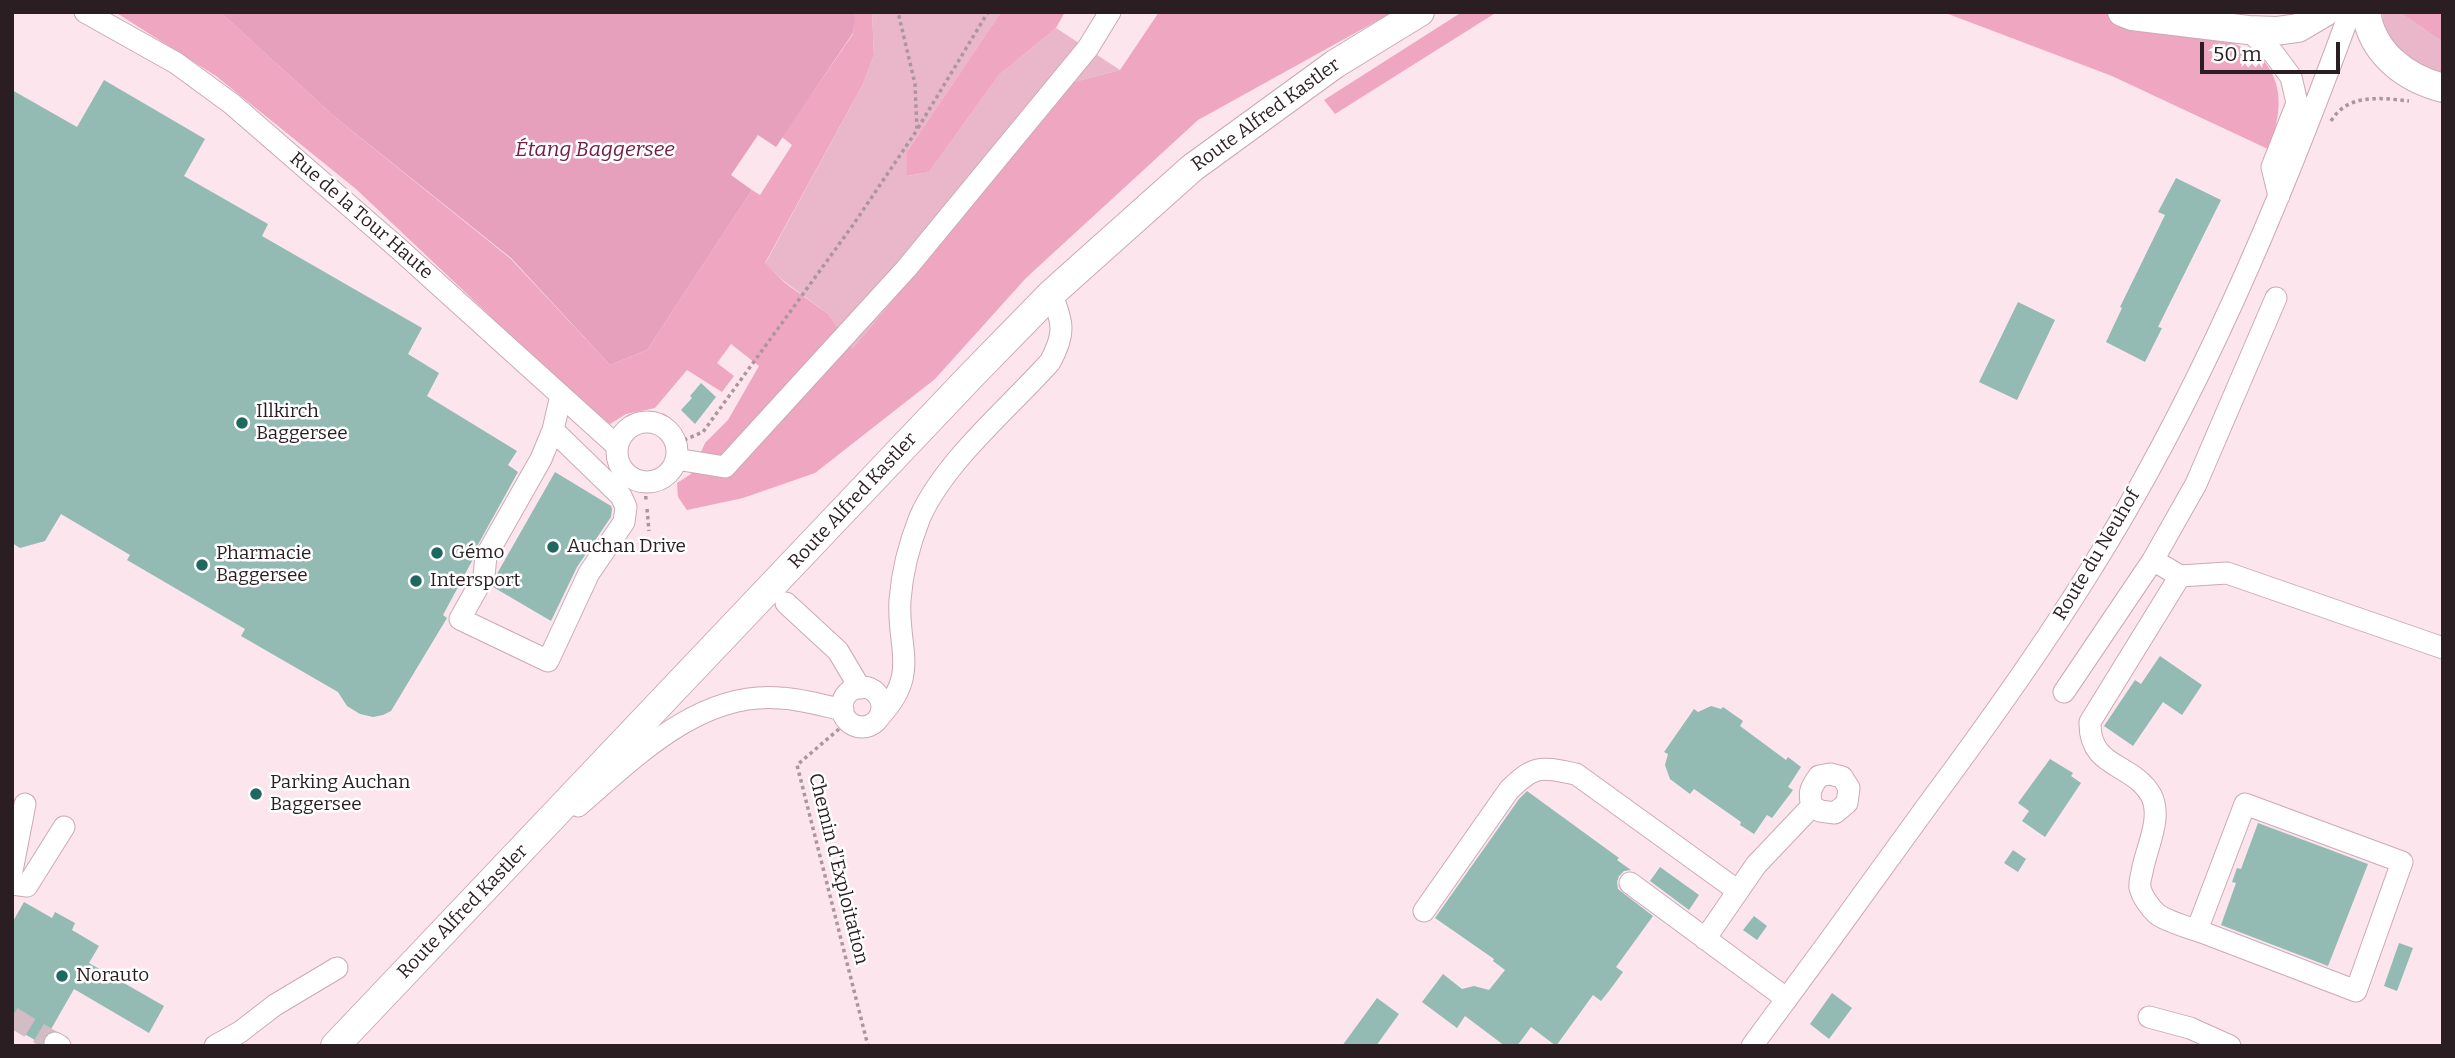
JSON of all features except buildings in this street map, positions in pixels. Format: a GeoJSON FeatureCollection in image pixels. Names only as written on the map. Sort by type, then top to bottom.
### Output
{"type":"FeatureCollection","features":[{"type":"Feature","properties":{"kind":"main road","name":"Route Alfred Kastler"},"geometry":{"type":"LineString","coordinates":[[335,1046],[1051,295],[1192,167],[1335,64],[1420,12]]}},
{"type":"Feature","properties":{"kind":"main road"},"geometry":{"type":"LineString","coordinates":[[2122,12],[2132,16],[2276,31],[2298,28],[2325,12]]}},
{"type":"Feature","properties":{"kind":"main road"},"geometry":{"type":"LineString","coordinates":[[2366,12],[2375,42],[2389,59],[2422,82],[2443,88]]}},
{"type":"Feature","properties":{"kind":"street","name":"Rue de la Tour Haute"},"geometry":{"type":"LineString","coordinates":[[85,12],[176,63],[232,104],[398,248],[617,446],[620,466],[626,474],[645,482],[655,481],[671,468],[676,451]]}},
{"type":"Feature","properties":{"kind":"street"},"geometry":{"type":"LineString","coordinates":[[617,446],[627,429],[645,422],[664,427],[676,451],[725,467],[906,269],[1088,48],[1110,12]]}},
{"type":"Feature","properties":{"kind":"street","name":"Route du Neuhof"},"geometry":{"type":"LineString","coordinates":[[1752,1046],[1993,716],[2089,573],[2182,406],[2228,311],[2308,126],[2350,12]]}},
{"type":"Feature","properties":{"kind":"street"},"geometry":{"type":"LineString","coordinates":[[2248,30],[2274,54],[2291,77],[2297,103],[2272,167],[2279,196]]}},
{"type":"Feature","properties":{"kind":"street"},"geometry":{"type":"LineString","coordinates":[[504,869],[642,752],[696,715],[725,705],[778,697],[847,717],[867,727],[880,716],[895,696],[905,665],[900,600],[907,559],[920,517],[945,473],[1050,362],[1062,333],[1060,315],[1051,295]]}},
{"type":"Feature","properties":{"kind":"street"},"geometry":{"type":"LineString","coordinates":[[2064,692],[2152,560],[2196,484],[2276,298]]}},
{"type":"Feature","properties":{"kind":"street"},"geometry":{"type":"LineString","coordinates":[[554,430],[621,496],[626,507],[624,522],[589,573],[548,661],[460,619],[484,576],[486,556],[541,459],[554,430],[561,395]]}},
{"type":"Feature","properties":{"kind":"street"},"geometry":{"type":"LineString","coordinates":[[2152,560],[2180,576],[2227,573],[2443,648]]}},
{"type":"Feature","properties":{"kind":"street"},"geometry":{"type":"LineString","coordinates":[[2180,576],[2090,722],[2090,734],[2095,748],[2104,758],[2142,782],[2152,797],[2156,818],[2144,856],[2139,886],[2145,899],[2158,915],[2197,930],[2356,991],[2402,862],[2245,804],[2197,930]]}},
{"type":"Feature","properties":{"kind":"street"},"geometry":{"type":"LineString","coordinates":[[786,603],[838,651],[856,678],[859,688]]}},
{"type":"Feature","properties":{"kind":"street"},"geometry":{"type":"LineString","coordinates":[[847,717],[845,698],[859,688],[876,693],[881,704],[880,716]]}},
{"type":"Feature","properties":{"kind":"street"},"geometry":{"type":"LineString","coordinates":[[1424,911],[1508,790],[1526,772],[1548,768],[1576,774],[1738,891]]}},
{"type":"Feature","properties":{"kind":"street"},"geometry":{"type":"LineString","coordinates":[[12,871],[25,804]]}},
{"type":"Feature","properties":{"kind":"street"},"geometry":{"type":"LineString","coordinates":[[1705,939],[1756,865],[1812,806]]}},
{"type":"Feature","properties":{"kind":"street"},"geometry":{"type":"LineString","coordinates":[[12,884],[27,886],[64,827]]}},
{"type":"Feature","properties":{"kind":"street"},"geometry":{"type":"LineString","coordinates":[[1630,883],[1787,999]]}},
{"type":"Feature","properties":{"kind":"street"},"geometry":{"type":"LineString","coordinates":[[215,1046],[240,1032],[275,1005],[337,968]]}},
{"type":"Feature","properties":{"kind":"street"},"geometry":{"type":"LineString","coordinates":[[2149,1017],[2190,1028],[2230,1046]]}},
{"type":"Feature","properties":{"kind":"path"},"geometry":{"type":"LineString","coordinates":[[898,12],[915,84],[917,130]]}},
{"type":"Feature","properties":{"kind":"path"},"geometry":{"type":"LineString","coordinates":[[676,451],[702,432],[853,225],[917,130],[988,12]]}},
{"type":"Feature","properties":{"kind":"path"},"geometry":{"type":"LineString","coordinates":[[2327,129],[2337,113],[2353,102],[2388,99],[2415,102]]}},
{"type":"Feature","properties":{"kind":"path","name":"Chemin d'Exploitation"},"geometry":{"type":"LineString","coordinates":[[847,717],[797,765],[868,1046]]}},
{"type":"Feature","properties":{"kind":"shaded area"},"geometry":{"type":"Polygon","coordinates":[[[115,12],[220,12],[336,118],[511,259],[610,365],[647,350],[752,190],[760,195],[792,145],[782,137],[853,34],[854,12],[872,12],[874,55],[863,84],[765,263],[785,283],[828,314],[853,348],[1074,82],[1120,70],[1159,12],[1393,12],[1198,120],[1026,278],[935,379],[815,473],[743,498],[687,510],[678,497],[677,483],[691,474],[705,443],[728,420],[759,366],[731,344],[717,363],[734,376],[722,392],[687,370],[655,408],[626,414],[610,424],[578,399],[356,189],[216,76],[115,12]]]}},
{"type":"Feature","properties":{"kind":"shaded area"},"geometry":{"type":"Polygon","coordinates":[[[872,12],[1001,12],[906,153],[908,176],[929,172],[999,75],[1056,28],[1120,70],[1074,82],[853,348],[828,314],[765,264],[863,84],[874,55],[872,12]]]}},
{"type":"Feature","properties":{"kind":"shaded area"},"geometry":{"type":"Polygon","coordinates":[[[1001,12],[1065,12],[1056,28],[999,75],[929,172],[907,176],[906,153],[1001,12]]]}},
{"type":"Feature","properties":{"kind":"shaded area"},"geometry":{"type":"Polygon","coordinates":[[[1462,12],[1497,12],[1335,114],[1324,100],[1462,12]]]}},
{"type":"Feature","properties":{"kind":"shaded area"},"geometry":{"type":"Polygon","coordinates":[[[1943,12],[2243,12],[2237,16],[2231,42],[2264,61],[2276,83],[2278,93],[2278,115],[2270,150],[2112,76],[1943,12]]]}},
{"type":"Feature","properties":{"kind":"shaded area"},"geometry":{"type":"Polygon","coordinates":[[[2382,12],[2399,12],[2443,42],[2443,77],[2401,55],[2388,37],[2382,12]]]}},
{"type":"Feature","properties":{"kind":"shaded area"},"geometry":{"type":"Polygon","coordinates":[[[2399,12],[2443,12],[2443,42],[2399,12]]]}},
{"type":"Feature","properties":{"kind":"water","name":"Étang Baggersee"},"geometry":{"type":"Polygon","coordinates":[[[220,12],[854,12],[855,15],[853,33],[776,147],[758,135],[731,175],[752,190],[647,350],[610,365],[511,258],[336,118],[220,12]]]}},
{"type":"Feature","properties":{"kind":"tunnel"},"geometry":{"type":"LineString","coordinates":[[12,1017],[55,1043]]}},
{"type":"Feature","properties":{"kind":"place","name":"Illkirch Baggersee"},"geometry":{"type":"Point","coordinates":[242,423]}},
{"type":"Feature","properties":{"kind":"place","name":"Auchan Drive"},"geometry":{"type":"Point","coordinates":[553,547]}},
{"type":"Feature","properties":{"kind":"place","name":"Gémo"},"geometry":{"type":"Point","coordinates":[437,553]}},
{"type":"Feature","properties":{"kind":"place","name":"Pharmacie Baggersee"},"geometry":{"type":"Point","coordinates":[202,565]}},
{"type":"Feature","properties":{"kind":"place","name":"Intersport"},"geometry":{"type":"Point","coordinates":[416,581]}},
{"type":"Feature","properties":{"kind":"place","name":"Parking Auchan Baggersee"},"geometry":{"type":"Point","coordinates":[256,794]}},
{"type":"Feature","properties":{"kind":"place","name":"Norauto"},"geometry":{"type":"Point","coordinates":[62,976]}}]}
